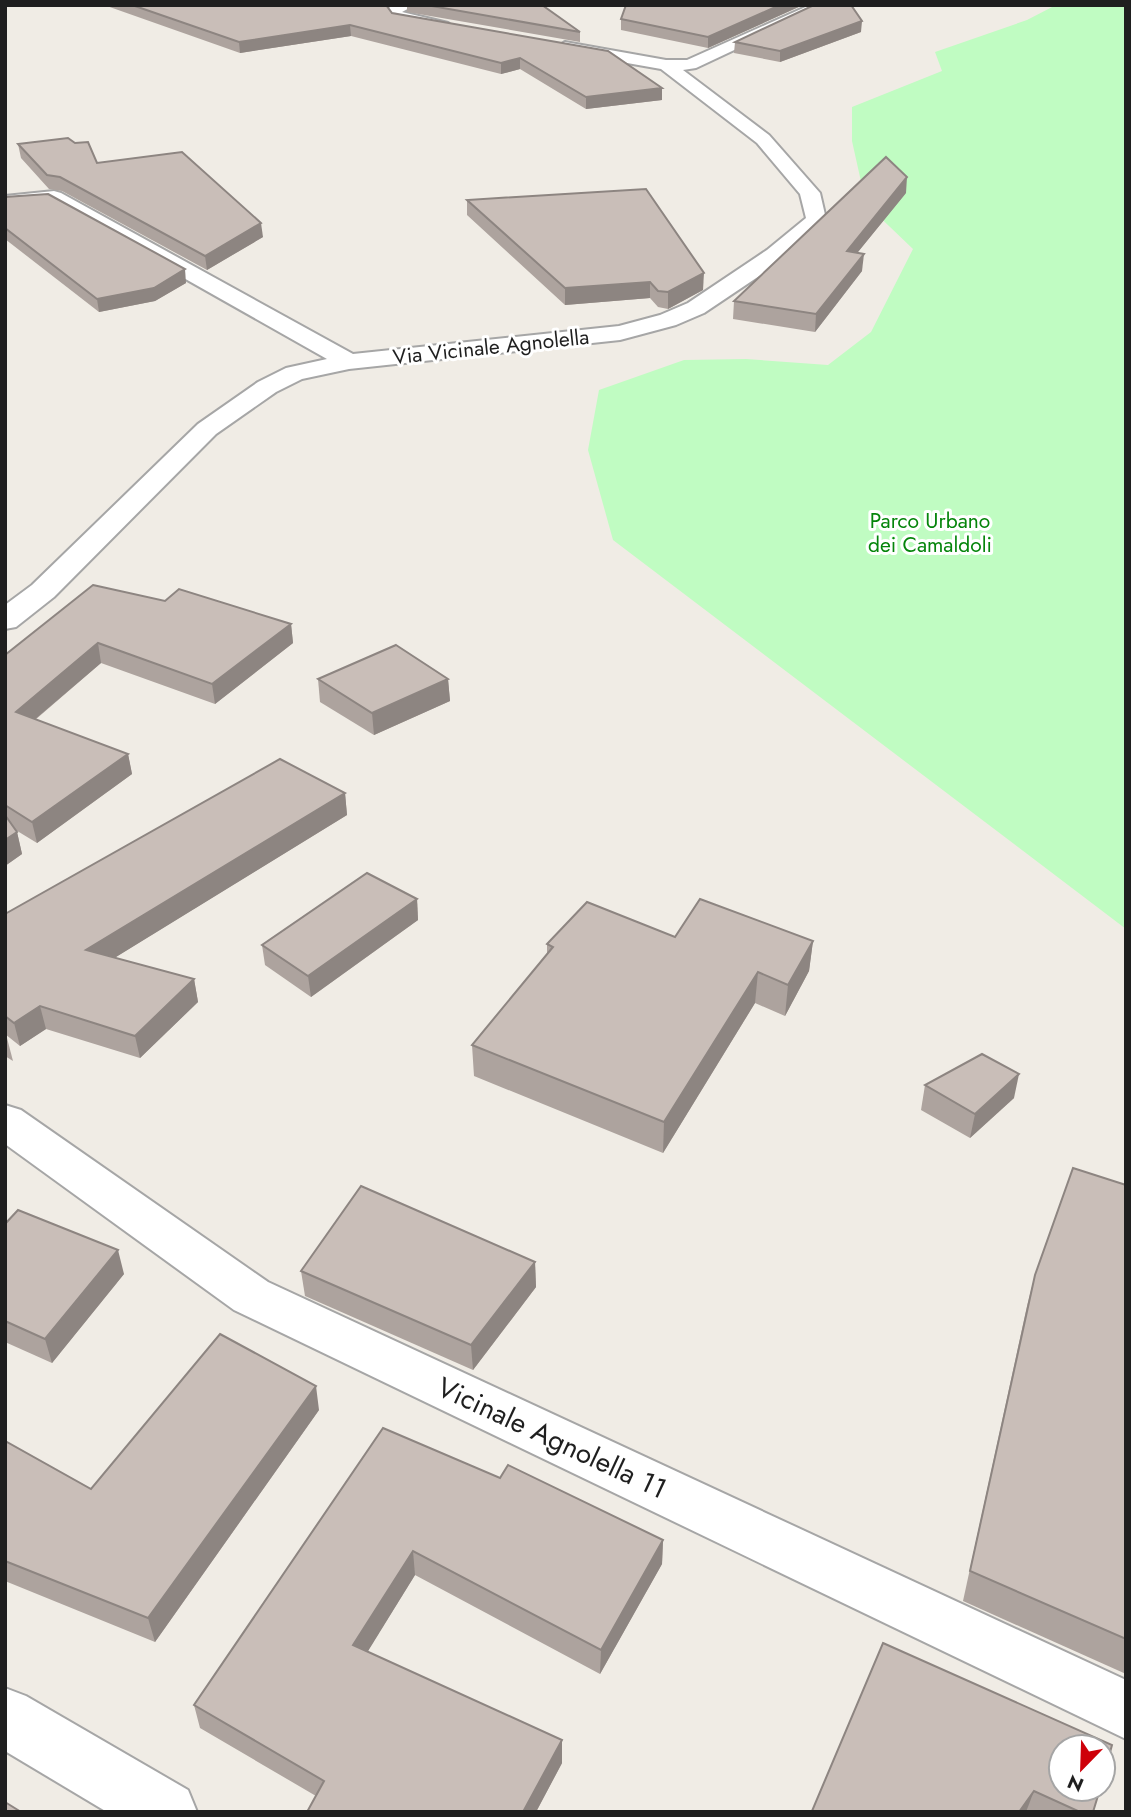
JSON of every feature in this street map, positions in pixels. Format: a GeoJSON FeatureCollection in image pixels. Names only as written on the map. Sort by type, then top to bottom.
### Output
{"type":"FeatureCollection","features":[{"type":"Feature","properties":{"kind":"street"},"geometry":{"type":"LineString","coordinates":[[408,5],[393,10],[398,18],[465,30]]}},
{"type":"Feature","properties":{"kind":"street"},"geometry":{"type":"LineString","coordinates":[[546,44],[666,65],[690,65],[823,5]]}},
{"type":"Feature","properties":{"kind":"street","name":"Via Vicinale Agnolella"},"geometry":{"type":"LineString","coordinates":[[5,620],[43,591],[207,429],[267,387],[295,373],[349,362],[620,333],[668,320],[696,308],[801,235],[816,219],[810,193],[763,139],[666,65]]}},
{"type":"Feature","properties":{"kind":"street"},"geometry":{"type":"LineString","coordinates":[[5,202],[54,197],[349,362]]}},
{"type":"Feature","properties":{"kind":"street","name":"Vicinale Agnolella 11"},"geometry":{"type":"LineString","coordinates":[[5,1121],[251,1296],[1126,1710]]}},
{"type":"Feature","properties":{"kind":"street"},"geometry":{"type":"LineString","coordinates":[[5,1717],[166,1812]]}},
{"type":"Feature","properties":{"kind":"green space","name":"Parco Urbano dei Camaldoli"},"geometry":{"type":"Polygon","coordinates":[[[1056,5],[1126,5],[1126,929],[613,540],[588,450],[599,390],[684,360],[746,359],[828,365],[871,332],[913,249],[866,204],[852,141],[852,107],[942,71],[935,52],[1027,20],[1056,5]]]}},
{"type":"Feature","properties":{"kind":"building"},"geometry":{"type":"Polygon","coordinates":[[[132,5],[386,5],[392,13],[608,51],[662,88],[586,97],[520,58],[501,63],[350,25],[239,42],[132,5]]]}},
{"type":"Feature","properties":{"kind":"building"},"geometry":{"type":"Polygon","coordinates":[[[426,5],[542,5],[580,32],[426,5]]]}},
{"type":"Feature","properties":{"kind":"building"},"geometry":{"type":"Polygon","coordinates":[[[626,5],[780,5],[708,37],[621,19],[626,5]]]}},
{"type":"Feature","properties":{"kind":"building"},"geometry":{"type":"Polygon","coordinates":[[[814,5],[851,5],[862,21],[780,51],[735,42],[814,5]]]}},
{"type":"Feature","properties":{"kind":"building"},"geometry":{"type":"Polygon","coordinates":[[[68,138],[75,143],[88,142],[97,163],[182,152],[261,223],[205,256],[60,177],[47,175],[18,144],[68,138]]]}},
{"type":"Feature","properties":{"kind":"building"},"geometry":{"type":"Polygon","coordinates":[[[886,157],[907,177],[847,251],[864,254],[816,314],[734,301],[886,157]]]}},
{"type":"Feature","properties":{"kind":"building"},"geometry":{"type":"Polygon","coordinates":[[[646,189],[704,273],[668,292],[658,291],[650,282],[565,288],[467,200],[646,189]]]}},
{"type":"Feature","properties":{"kind":"building"},"geometry":{"type":"Polygon","coordinates":[[[48,194],[185,269],[154,288],[97,299],[5,228],[5,197],[48,194]]]}},
{"type":"Feature","properties":{"kind":"building"},"geometry":{"type":"Polygon","coordinates":[[[93,585],[165,601],[179,589],[291,624],[212,684],[98,643],[16,712],[128,754],[32,822],[5,805],[5,655],[93,585]]]}},
{"type":"Feature","properties":{"kind":"building"},"geometry":{"type":"Polygon","coordinates":[[[396,645],[448,679],[372,713],[318,679],[396,645]]]}},
{"type":"Feature","properties":{"kind":"building"},"geometry":{"type":"Polygon","coordinates":[[[280,759],[345,793],[86,950],[194,979],[135,1036],[40,1006],[14,1023],[5,1016],[5,914],[280,759]]]}},
{"type":"Feature","properties":{"kind":"building"},"geometry":{"type":"Polygon","coordinates":[[[5,815],[17,832],[5,840],[5,815]]]}},
{"type":"Feature","properties":{"kind":"building"},"geometry":{"type":"Polygon","coordinates":[[[367,873],[417,899],[308,976],[262,945],[367,873]]]}},
{"type":"Feature","properties":{"kind":"building"},"geometry":{"type":"Polygon","coordinates":[[[700,899],[813,941],[788,985],[758,972],[664,1122],[472,1045],[553,947],[547,944],[587,902],[675,937],[700,899]]]}},
{"type":"Feature","properties":{"kind":"building"},"geometry":{"type":"Polygon","coordinates":[[[982,1054],[1019,1074],[975,1114],[925,1085],[982,1054]]]}},
{"type":"Feature","properties":{"kind":"building"},"geometry":{"type":"Polygon","coordinates":[[[1073,1168],[1126,1185],[1126,1639],[970,1571],[1035,1275],[1073,1168]]]}},
{"type":"Feature","properties":{"kind":"building"},"geometry":{"type":"Polygon","coordinates":[[[361,1186],[535,1262],[471,1345],[301,1271],[361,1186]]]}},
{"type":"Feature","properties":{"kind":"building"},"geometry":{"type":"Polygon","coordinates":[[[18,1210],[118,1250],[45,1339],[5,1321],[5,1224],[18,1210]]]}},
{"type":"Feature","properties":{"kind":"building"},"geometry":{"type":"Polygon","coordinates":[[[220,1334],[316,1386],[148,1618],[5,1561],[5,1441],[91,1489],[220,1334]]]}},
{"type":"Feature","properties":{"kind":"building"},"geometry":{"type":"Polygon","coordinates":[[[383,1428],[500,1478],[508,1465],[663,1540],[601,1650],[413,1551],[353,1645],[562,1740],[523,1812],[307,1812],[324,1781],[194,1705],[383,1428]]]}},
{"type":"Feature","properties":{"kind":"building"},"geometry":{"type":"Polygon","coordinates":[[[883,1643],[1085,1733],[1047,1733],[1047,1797],[1034,1791],[1019,1812],[812,1811],[883,1643]]]}},
{"type":"Feature","properties":{"kind":"building"},"geometry":{"type":"Polygon","coordinates":[[[5,1802],[21,1812],[5,1812],[5,1802]]]}},
{"type":"Feature","properties":{"kind":"building"},"geometry":{"type":"Polygon","coordinates":[[[1060,1803],[1096,1803],[1093,1812],[1080,1812],[1060,1803]]]}}]}
